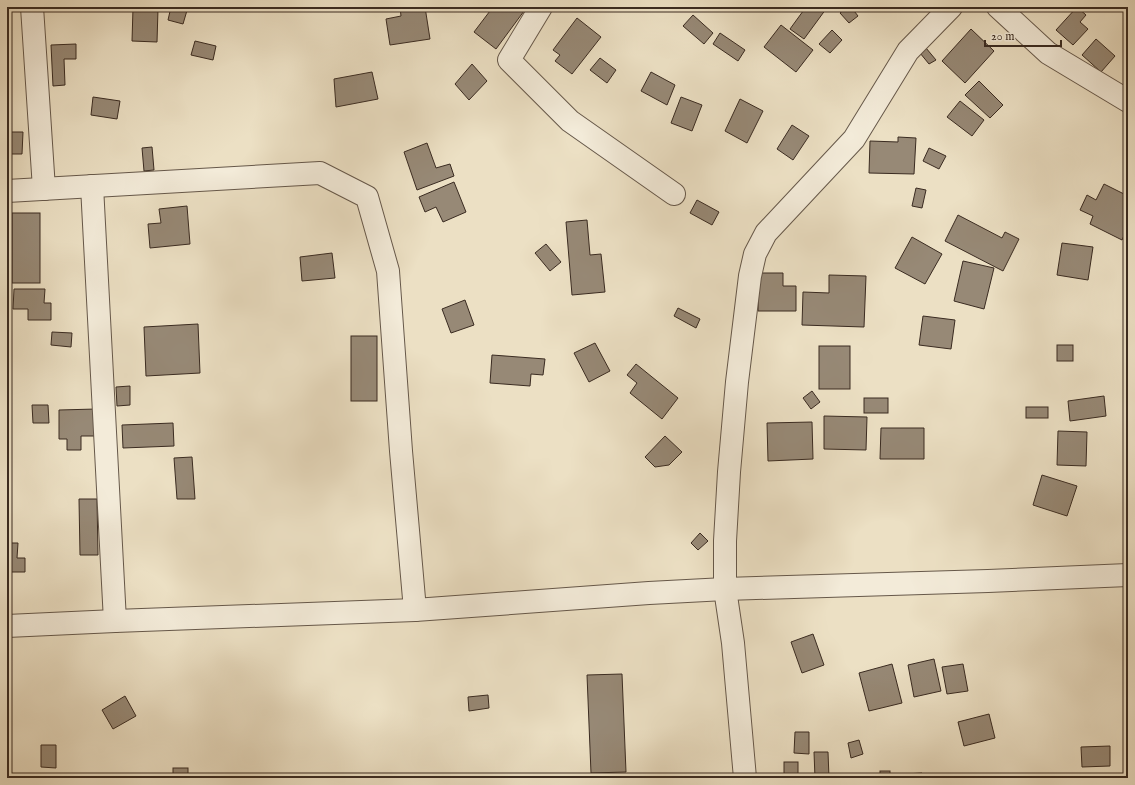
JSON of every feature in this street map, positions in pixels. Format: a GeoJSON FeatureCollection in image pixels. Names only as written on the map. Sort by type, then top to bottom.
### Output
{"type":"FeatureCollection","features":[{"type":"Feature","properties":{"kind":"street"},"geometry":{"type":"LineString","coordinates":[[32,7],[44,189]]}},
{"type":"Feature","properties":{"kind":"street"},"geometry":{"type":"LineString","coordinates":[[541,7],[509,60],[570,121],[674,194]]}},
{"type":"Feature","properties":{"kind":"street"},"geometry":{"type":"LineString","coordinates":[[745,778],[733,642],[725,589],[725,541],[729,472],[738,374],[750,276],[755,254],[766,233],[854,139],[908,51],[951,7]]}},
{"type":"Feature","properties":{"kind":"street"},"geometry":{"type":"LineString","coordinates":[[998,7],[1048,53],[1128,101]]}},
{"type":"Feature","properties":{"kind":"street"},"geometry":{"type":"LineString","coordinates":[[7,191],[320,173],[368,198],[388,271],[401,451],[415,610]]}},
{"type":"Feature","properties":{"kind":"street"},"geometry":{"type":"LineString","coordinates":[[92,186],[115,621]]}},
{"type":"Feature","properties":{"kind":"street"},"geometry":{"type":"LineString","coordinates":[[7,626],[415,610],[725,589],[1128,575]]}},
{"type":"Feature","properties":{"kind":"building"},"geometry":{"type":"Polygon","coordinates":[[[171,7],[188,7],[183,24],[168,20],[171,7]]]}},
{"type":"Feature","properties":{"kind":"building"},"geometry":{"type":"Polygon","coordinates":[[[400,7],[425,7],[430,39],[390,45],[386,19],[401,16],[400,7]]]}},
{"type":"Feature","properties":{"kind":"building"},"geometry":{"type":"Polygon","coordinates":[[[493,7],[527,7],[496,49],[474,32],[493,7]]]}},
{"type":"Feature","properties":{"kind":"building"},"geometry":{"type":"Polygon","coordinates":[[[806,7],[823,7],[826,9],[804,39],[790,29],[806,7]]]}},
{"type":"Feature","properties":{"kind":"building"},"geometry":{"type":"Polygon","coordinates":[[[847,7],[851,7],[858,16],[849,23],[840,13],[847,7]]]}},
{"type":"Feature","properties":{"kind":"building"},"geometry":{"type":"Polygon","coordinates":[[[1077,7],[1086,15],[1080,22],[1088,29],[1073,45],[1056,30],[1077,7]]]}},
{"type":"Feature","properties":{"kind":"building"},"geometry":{"type":"Polygon","coordinates":[[[133,8],[158,9],[157,42],[132,41],[133,8]]]}},
{"type":"Feature","properties":{"kind":"building"},"geometry":{"type":"Polygon","coordinates":[[[693,15],[713,33],[704,44],[683,26],[693,15]]]}},
{"type":"Feature","properties":{"kind":"building"},"geometry":{"type":"Polygon","coordinates":[[[577,18],[601,37],[572,74],[555,61],[560,55],[553,50],[577,18]]]}},
{"type":"Feature","properties":{"kind":"building"},"geometry":{"type":"Polygon","coordinates":[[[781,25],[813,50],[796,72],[764,47],[781,25]]]}},
{"type":"Feature","properties":{"kind":"building"},"geometry":{"type":"Polygon","coordinates":[[[971,29],[994,51],[965,83],[942,61],[971,29]]]}},
{"type":"Feature","properties":{"kind":"building"},"geometry":{"type":"Polygon","coordinates":[[[832,30],[842,40],[830,53],[819,44],[832,30]]]}},
{"type":"Feature","properties":{"kind":"building"},"geometry":{"type":"Polygon","coordinates":[[[720,33],[745,50],[738,61],[713,44],[720,33]]]}},
{"type":"Feature","properties":{"kind":"building"},"geometry":{"type":"Polygon","coordinates":[[[1096,39],[1115,56],[1101,72],[1082,55],[1096,39]]]}},
{"type":"Feature","properties":{"kind":"building"},"geometry":{"type":"Polygon","coordinates":[[[195,41],[216,46],[213,60],[191,55],[195,41]]]}},
{"type":"Feature","properties":{"kind":"building"},"geometry":{"type":"Polygon","coordinates":[[[76,44],[76,59],[64,59],[65,85],[53,86],[51,45],[76,44]]]}},
{"type":"Feature","properties":{"kind":"building"},"geometry":{"type":"Polygon","coordinates":[[[926,48],[936,60],[929,64],[920,53],[926,48]]]}},
{"type":"Feature","properties":{"kind":"building"},"geometry":{"type":"Polygon","coordinates":[[[600,58],[616,70],[607,83],[590,70],[600,58]]]}},
{"type":"Feature","properties":{"kind":"building"},"geometry":{"type":"Polygon","coordinates":[[[472,64],[487,81],[469,100],[455,84],[472,64]]]}},
{"type":"Feature","properties":{"kind":"building"},"geometry":{"type":"Polygon","coordinates":[[[372,72],[378,99],[336,107],[334,79],[372,72]]]}},
{"type":"Feature","properties":{"kind":"building"},"geometry":{"type":"Polygon","coordinates":[[[651,72],[675,85],[667,105],[641,91],[651,72]]]}},
{"type":"Feature","properties":{"kind":"building"},"geometry":{"type":"Polygon","coordinates":[[[979,81],[1003,105],[990,118],[965,95],[979,81]]]}},
{"type":"Feature","properties":{"kind":"building"},"geometry":{"type":"Polygon","coordinates":[[[93,97],[120,101],[117,119],[91,115],[93,97]]]}},
{"type":"Feature","properties":{"kind":"building"},"geometry":{"type":"Polygon","coordinates":[[[681,97],[702,105],[692,131],[671,123],[681,97]]]}},
{"type":"Feature","properties":{"kind":"building"},"geometry":{"type":"Polygon","coordinates":[[[740,99],[763,111],[747,143],[725,131],[740,99]]]}},
{"type":"Feature","properties":{"kind":"building"},"geometry":{"type":"Polygon","coordinates":[[[960,101],[984,120],[972,136],[947,117],[960,101]]]}},
{"type":"Feature","properties":{"kind":"building"},"geometry":{"type":"Polygon","coordinates":[[[792,125],[809,136],[793,160],[777,149],[792,125]]]}},
{"type":"Feature","properties":{"kind":"building"},"geometry":{"type":"Polygon","coordinates":[[[7,132],[23,132],[22,154],[7,154],[7,132]]]}},
{"type":"Feature","properties":{"kind":"building"},"geometry":{"type":"Polygon","coordinates":[[[898,137],[916,138],[914,174],[869,173],[870,141],[898,142],[898,137]]]}},
{"type":"Feature","properties":{"kind":"building"},"geometry":{"type":"Polygon","coordinates":[[[427,143],[436,168],[450,164],[454,176],[417,190],[404,152],[427,143]]]}},
{"type":"Feature","properties":{"kind":"building"},"geometry":{"type":"Polygon","coordinates":[[[152,147],[154,170],[144,171],[142,148],[152,147]]]}},
{"type":"Feature","properties":{"kind":"building"},"geometry":{"type":"Polygon","coordinates":[[[929,148],[946,156],[939,169],[923,161],[929,148]]]}},
{"type":"Feature","properties":{"kind":"building"},"geometry":{"type":"Polygon","coordinates":[[[454,182],[466,212],[443,222],[436,207],[425,212],[419,197],[454,182]]]}},
{"type":"Feature","properties":{"kind":"building"},"geometry":{"type":"Polygon","coordinates":[[[1104,184],[1128,196],[1128,227],[1122,240],[1090,224],[1093,216],[1080,210],[1087,195],[1096,200],[1104,184]]]}},
{"type":"Feature","properties":{"kind":"building"},"geometry":{"type":"Polygon","coordinates":[[[916,188],[926,190],[922,208],[912,206],[916,188]]]}},
{"type":"Feature","properties":{"kind":"building"},"geometry":{"type":"Polygon","coordinates":[[[697,200],[719,212],[712,225],[690,213],[697,200]]]}},
{"type":"Feature","properties":{"kind":"building"},"geometry":{"type":"Polygon","coordinates":[[[187,206],[190,244],[150,248],[148,224],[161,223],[159,209],[187,206]]]}},
{"type":"Feature","properties":{"kind":"building"},"geometry":{"type":"Polygon","coordinates":[[[12,213],[40,213],[40,283],[12,283],[12,213]]]}},
{"type":"Feature","properties":{"kind":"building"},"geometry":{"type":"Polygon","coordinates":[[[958,215],[1002,238],[1005,232],[1019,239],[1003,271],[945,241],[958,215]]]}},
{"type":"Feature","properties":{"kind":"building"},"geometry":{"type":"Polygon","coordinates":[[[587,220],[590,255],[601,254],[605,292],[572,295],[566,222],[587,220]]]}},
{"type":"Feature","properties":{"kind":"building"},"geometry":{"type":"Polygon","coordinates":[[[912,237],[942,254],[925,284],[895,268],[912,237]]]}},
{"type":"Feature","properties":{"kind":"building"},"geometry":{"type":"Polygon","coordinates":[[[1062,243],[1093,247],[1088,280],[1057,275],[1062,243]]]}},
{"type":"Feature","properties":{"kind":"building"},"geometry":{"type":"Polygon","coordinates":[[[546,244],[561,262],[550,271],[535,253],[546,244]]]}},
{"type":"Feature","properties":{"kind":"building"},"geometry":{"type":"Polygon","coordinates":[[[332,253],[335,278],[302,281],[300,257],[332,253]]]}},
{"type":"Feature","properties":{"kind":"building"},"geometry":{"type":"Polygon","coordinates":[[[963,261],[994,268],[984,309],[954,301],[963,261]]]}},
{"type":"Feature","properties":{"kind":"building"},"geometry":{"type":"Polygon","coordinates":[[[759,273],[783,273],[783,286],[796,286],[796,311],[758,311],[759,273]]]}},
{"type":"Feature","properties":{"kind":"building"},"geometry":{"type":"Polygon","coordinates":[[[829,275],[866,276],[864,327],[802,325],[803,292],[829,293],[829,275]]]}},
{"type":"Feature","properties":{"kind":"building"},"geometry":{"type":"Polygon","coordinates":[[[14,289],[45,289],[44,303],[51,303],[51,320],[28,320],[28,309],[13,309],[14,289]]]}},
{"type":"Feature","properties":{"kind":"building"},"geometry":{"type":"Polygon","coordinates":[[[465,300],[474,325],[451,333],[442,309],[465,300]]]}},
{"type":"Feature","properties":{"kind":"building"},"geometry":{"type":"Polygon","coordinates":[[[678,308],[700,319],[696,328],[674,316],[678,308]]]}},
{"type":"Feature","properties":{"kind":"building"},"geometry":{"type":"Polygon","coordinates":[[[923,316],[955,320],[951,349],[919,345],[923,316]]]}},
{"type":"Feature","properties":{"kind":"building"},"geometry":{"type":"Polygon","coordinates":[[[198,324],[200,373],[146,376],[144,327],[198,324]]]}},
{"type":"Feature","properties":{"kind":"building"},"geometry":{"type":"Polygon","coordinates":[[[52,332],[72,333],[71,347],[51,345],[52,332]]]}},
{"type":"Feature","properties":{"kind":"building"},"geometry":{"type":"Polygon","coordinates":[[[351,336],[377,336],[377,401],[351,401],[351,336]]]}},
{"type":"Feature","properties":{"kind":"building"},"geometry":{"type":"Polygon","coordinates":[[[595,343],[610,371],[589,382],[574,353],[595,343]]]}},
{"type":"Feature","properties":{"kind":"building"},"geometry":{"type":"Polygon","coordinates":[[[1057,345],[1073,345],[1073,361],[1057,361],[1057,345]]]}},
{"type":"Feature","properties":{"kind":"building"},"geometry":{"type":"Polygon","coordinates":[[[819,346],[850,346],[850,389],[819,389],[819,346]]]}},
{"type":"Feature","properties":{"kind":"building"},"geometry":{"type":"Polygon","coordinates":[[[492,355],[545,359],[543,375],[531,374],[530,386],[490,383],[492,355]]]}},
{"type":"Feature","properties":{"kind":"building"},"geometry":{"type":"Polygon","coordinates":[[[636,364],[678,398],[662,419],[630,393],[637,383],[627,375],[636,364]]]}},
{"type":"Feature","properties":{"kind":"building"},"geometry":{"type":"Polygon","coordinates":[[[130,386],[130,405],[117,406],[116,387],[130,386]]]}},
{"type":"Feature","properties":{"kind":"building"},"geometry":{"type":"Polygon","coordinates":[[[812,391],[820,402],[811,409],[803,398],[812,391]]]}},
{"type":"Feature","properties":{"kind":"building"},"geometry":{"type":"Polygon","coordinates":[[[1104,396],[1106,416],[1070,421],[1068,401],[1104,396]]]}},
{"type":"Feature","properties":{"kind":"building"},"geometry":{"type":"Polygon","coordinates":[[[864,398],[888,398],[888,413],[864,413],[864,398]]]}},
{"type":"Feature","properties":{"kind":"building"},"geometry":{"type":"Polygon","coordinates":[[[32,405],[48,405],[49,423],[33,423],[32,405]]]}},
{"type":"Feature","properties":{"kind":"building"},"geometry":{"type":"Polygon","coordinates":[[[1026,407],[1048,407],[1048,418],[1026,418],[1026,407]]]}},
{"type":"Feature","properties":{"kind":"building"},"geometry":{"type":"Polygon","coordinates":[[[96,409],[96,436],[81,436],[81,450],[67,450],[67,439],[59,439],[59,410],[96,409]]]}},
{"type":"Feature","properties":{"kind":"building"},"geometry":{"type":"Polygon","coordinates":[[[824,416],[867,417],[866,450],[824,449],[824,416]]]}},
{"type":"Feature","properties":{"kind":"building"},"geometry":{"type":"Polygon","coordinates":[[[812,422],[813,459],[768,461],[767,423],[812,422]]]}},
{"type":"Feature","properties":{"kind":"building"},"geometry":{"type":"Polygon","coordinates":[[[173,423],[174,446],[123,448],[122,425],[173,423]]]}},
{"type":"Feature","properties":{"kind":"building"},"geometry":{"type":"Polygon","coordinates":[[[881,428],[924,428],[924,459],[880,459],[881,428]]]}},
{"type":"Feature","properties":{"kind":"building"},"geometry":{"type":"Polygon","coordinates":[[[1058,431],[1087,432],[1086,466],[1057,465],[1058,431]]]}},
{"type":"Feature","properties":{"kind":"building"},"geometry":{"type":"Polygon","coordinates":[[[665,436],[682,452],[669,465],[655,467],[645,457],[665,436]]]}},
{"type":"Feature","properties":{"kind":"building"},"geometry":{"type":"Polygon","coordinates":[[[192,457],[195,499],[177,499],[174,458],[192,457]]]}},
{"type":"Feature","properties":{"kind":"building"},"geometry":{"type":"Polygon","coordinates":[[[1042,475],[1077,486],[1067,516],[1033,505],[1042,475]]]}},
{"type":"Feature","properties":{"kind":"building"},"geometry":{"type":"Polygon","coordinates":[[[79,499],[97,499],[98,555],[80,555],[79,499]]]}},
{"type":"Feature","properties":{"kind":"building"},"geometry":{"type":"Polygon","coordinates":[[[700,533],[708,541],[698,550],[691,543],[700,533]]]}},
{"type":"Feature","properties":{"kind":"building"},"geometry":{"type":"Polygon","coordinates":[[[7,543],[18,543],[17,558],[25,558],[25,572],[7,572],[7,543]]]}},
{"type":"Feature","properties":{"kind":"building"},"geometry":{"type":"Polygon","coordinates":[[[813,634],[824,665],[802,673],[791,642],[813,634]]]}},
{"type":"Feature","properties":{"kind":"building"},"geometry":{"type":"Polygon","coordinates":[[[934,659],[941,691],[914,697],[908,665],[934,659]]]}},
{"type":"Feature","properties":{"kind":"building"},"geometry":{"type":"Polygon","coordinates":[[[892,664],[902,703],[869,711],[859,673],[892,664]]]}},
{"type":"Feature","properties":{"kind":"building"},"geometry":{"type":"Polygon","coordinates":[[[963,664],[968,691],[947,694],[942,667],[963,664]]]}},
{"type":"Feature","properties":{"kind":"building"},"geometry":{"type":"Polygon","coordinates":[[[622,674],[626,772],[591,773],[587,675],[622,674]]]}},
{"type":"Feature","properties":{"kind":"building"},"geometry":{"type":"Polygon","coordinates":[[[488,695],[489,708],[469,711],[468,697],[488,695]]]}},
{"type":"Feature","properties":{"kind":"building"},"geometry":{"type":"Polygon","coordinates":[[[125,696],[136,716],[113,729],[102,710],[125,696]]]}},
{"type":"Feature","properties":{"kind":"building"},"geometry":{"type":"Polygon","coordinates":[[[989,714],[995,738],[964,746],[958,722],[989,714]]]}},
{"type":"Feature","properties":{"kind":"building"},"geometry":{"type":"Polygon","coordinates":[[[795,732],[809,732],[809,754],[794,753],[795,732]]]}},
{"type":"Feature","properties":{"kind":"building"},"geometry":{"type":"Polygon","coordinates":[[[859,740],[863,754],[851,758],[848,743],[859,740]]]}},
{"type":"Feature","properties":{"kind":"building"},"geometry":{"type":"Polygon","coordinates":[[[41,745],[56,745],[56,768],[41,767],[41,745]]]}},
{"type":"Feature","properties":{"kind":"building"},"geometry":{"type":"Polygon","coordinates":[[[1110,746],[1110,766],[1082,767],[1081,747],[1110,746]]]}},
{"type":"Feature","properties":{"kind":"building"},"geometry":{"type":"Polygon","coordinates":[[[814,752],[828,752],[829,778],[815,778],[814,752]]]}},
{"type":"Feature","properties":{"kind":"building"},"geometry":{"type":"Polygon","coordinates":[[[784,762],[798,762],[798,778],[784,778],[784,762]]]}},
{"type":"Feature","properties":{"kind":"building"},"geometry":{"type":"Polygon","coordinates":[[[173,768],[188,768],[188,778],[173,778],[173,768]]]}},
{"type":"Feature","properties":{"kind":"building"},"geometry":{"type":"Polygon","coordinates":[[[880,771],[890,771],[890,778],[880,778],[880,771]]]}},
{"type":"Feature","properties":{"kind":"building"},"geometry":{"type":"Polygon","coordinates":[[[922,773],[922,778],[905,778],[905,774],[922,773]]]}}]}
